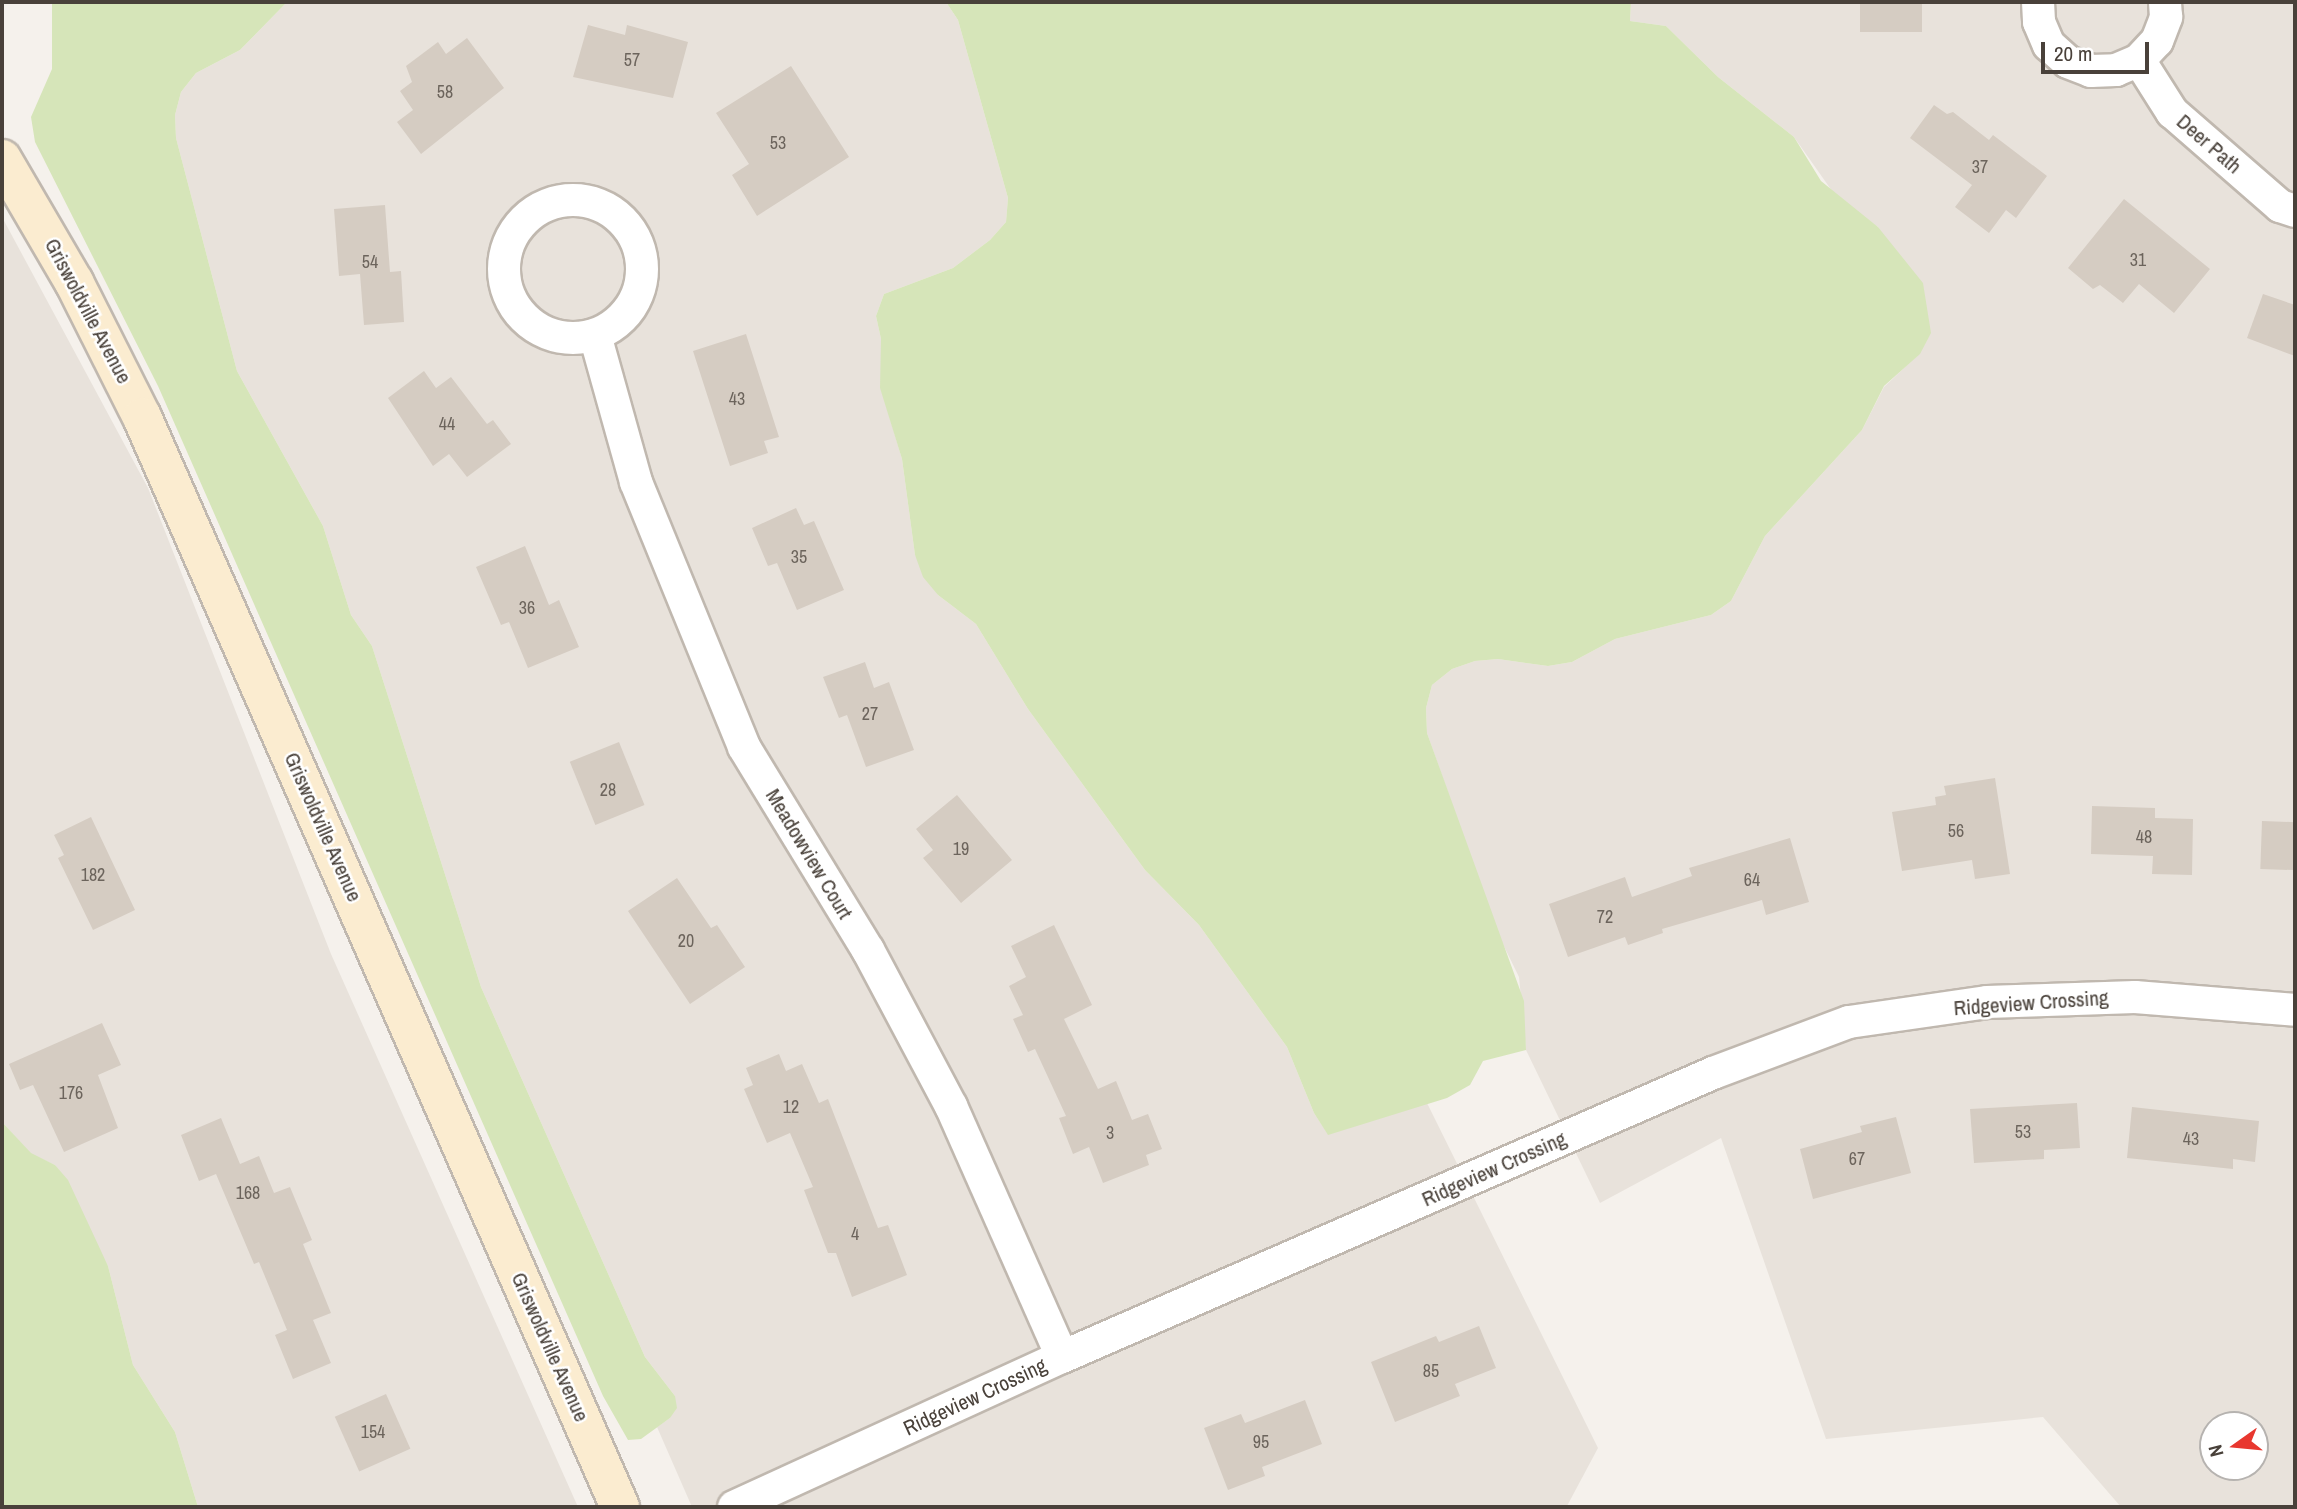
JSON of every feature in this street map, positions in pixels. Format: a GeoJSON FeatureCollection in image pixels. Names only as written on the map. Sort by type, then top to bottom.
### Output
{"type":"FeatureCollection","features":[{"type":"Feature","properties":{"kind":"street"},"geometry":{"type":"LineString","coordinates":[[2038,2],[2039,22],[2049,45],[2068,62],[2091,71],[2116,71],[2139,60],[2157,41],[2166,17],[2165,2]]}},
{"type":"Feature","properties":{"kind":"street","name":"Deer Path"},"geometry":{"type":"LineString","coordinates":[[2139,60],[2172,112],[2280,206],[2295,211]]}},
{"type":"Feature","properties":{"kind":"street","name":"Griswoldville Avenue"},"geometry":{"type":"LineString","coordinates":[[2,159],[74,282],[142,416],[620,1507]]}},
{"type":"Feature","properties":{"kind":"street"},"geometry":{"type":"LineString","coordinates":[[563,199],[586,200],[608,207],[625,222],[638,242],[640,287],[631,308],[595,335],[572,339],[549,334],[529,323],[514,306],[505,285],[503,262],[509,239],[522,220],[541,206],[563,199]]}},
{"type":"Feature","properties":{"kind":"street","name":"Meadowview Court"},"geometry":{"type":"LineString","coordinates":[[595,335],[636,482],[744,747],[867,950],[951,1106],[1062,1357]]}},
{"type":"Feature","properties":{"kind":"street","name":"Ridgeview Crossing"},"geometry":{"type":"LineString","coordinates":[[734,1507],[1062,1357],[1713,1073],[1849,1022],[1987,1002],[2135,997],[2295,1010]]}},
{"type":"Feature","properties":{"kind":"shaded area"},"geometry":{"type":"Polygon","coordinates":[[[287,2],[946,2],[958,20],[1008,198],[1006,222],[990,240],[953,268],[884,294],[876,316],[881,339],[881,388],[902,459],[915,555],[938,595],[976,624],[1028,709],[1145,870],[1199,925],[1287,1047],[1314,1113],[1328,1134],[1427,1103],[1598,1448],[1567,1506],[692,1507],[657,1427],[670,1418],[675,1396],[645,1357],[481,987],[372,646],[351,615],[323,526],[237,371],[176,138],[175,115],[181,92],[196,73],[240,50],[287,2]]]}},
{"type":"Feature","properties":{"kind":"shaded area"},"geometry":{"type":"Polygon","coordinates":[[[1631,2],[2295,2],[2295,1507],[2121,1507],[2043,1417],[1826,1439],[1721,1138],[1600,1203],[1526,1050],[1519,977],[1498,934],[1427,733],[1426,708],[1432,685],[1452,669],[1475,661],[1498,659],[1548,666],[1572,662],[1615,639],[1711,615],[1731,601],[1765,536],[1862,430],[1884,387],[1919,354],[1878,227],[1837,198],[1794,137],[1718,77],[1666,26],[1630,21],[1631,2]]]}},
{"type":"Feature","properties":{"kind":"shaded area"},"geometry":{"type":"Polygon","coordinates":[[[2,217],[148,488],[331,954],[578,1507],[198,1507],[175,1432],[133,1365],[108,1266],[55,1165],[31,1154],[2,1122],[2,217]]]}},
{"type":"Feature","properties":{"kind":"green space"},"geometry":{"type":"Polygon","coordinates":[[[52,2],[287,2],[240,50],[196,73],[181,92],[175,115],[176,138],[237,371],[323,526],[351,615],[372,646],[481,987],[645,1357],[675,1396],[677,1408],[670,1418],[641,1439],[628,1440],[603,1396],[158,386],[35,142],[31,117],[52,69],[52,2]]]}},
{"type":"Feature","properties":{"kind":"green space"},"geometry":{"type":"Polygon","coordinates":[[[946,2],[1631,2],[1630,21],[1666,26],[1718,77],[1794,137],[1821,181],[1878,227],[1923,283],[1931,333],[1920,354],[1884,386],[1862,430],[1765,536],[1731,601],[1711,615],[1615,639],[1572,662],[1548,666],[1498,659],[1475,661],[1452,669],[1432,685],[1426,708],[1427,733],[1524,1001],[1526,1050],[1483,1061],[1470,1085],[1447,1098],[1328,1135],[1314,1113],[1287,1047],[1199,925],[1145,870],[1028,709],[976,624],[938,595],[923,577],[915,555],[902,459],[880,388],[881,339],[876,316],[884,294],[953,268],[990,240],[1006,222],[1008,198],[958,20],[946,2]]]}},
{"type":"Feature","properties":{"kind":"green space"},"geometry":{"type":"Polygon","coordinates":[[[2,1122],[31,1153],[55,1165],[68,1180],[108,1266],[133,1365],[175,1432],[198,1507],[2,1507],[2,1122]]]}},
{"type":"Feature","properties":{"kind":"building"},"geometry":{"type":"Polygon","coordinates":[[[1860,2],[1922,2],[1922,32],[1860,32],[1860,2]]]}},
{"type":"Feature","properties":{"kind":"building"},"geometry":{"type":"Polygon","coordinates":[[[588,25],[625,35],[627,25],[688,42],[673,98],[573,77],[588,25]]]}},
{"type":"Feature","properties":{"kind":"building"},"geometry":{"type":"Polygon","coordinates":[[[467,38],[504,88],[421,154],[397,122],[413,110],[400,91],[412,82],[406,66],[438,42],[446,54],[467,38]]]}},
{"type":"Feature","properties":{"kind":"building"},"geometry":{"type":"Polygon","coordinates":[[[791,66],[849,157],[757,216],[732,175],[749,164],[716,113],[791,66]]]}},
{"type":"Feature","properties":{"kind":"building"},"geometry":{"type":"Polygon","coordinates":[[[1934,105],[1947,114],[1953,112],[1989,140],[1993,135],[2047,176],[2016,218],[2006,210],[1989,233],[1955,207],[1972,185],[1910,138],[1934,105]]]}},
{"type":"Feature","properties":{"kind":"building"},"geometry":{"type":"Polygon","coordinates":[[[2124,199],[2210,269],[2174,313],[2139,284],[2123,303],[2100,285],[2093,289],[2068,268],[2124,199]]]}},
{"type":"Feature","properties":{"kind":"building"},"geometry":{"type":"Polygon","coordinates":[[[385,205],[390,272],[401,271],[404,322],[364,325],[360,274],[339,276],[334,209],[385,205]]]}},
{"type":"Feature","properties":{"kind":"building"},"geometry":{"type":"Polygon","coordinates":[[[2263,294],[2295,305],[2295,356],[2247,338],[2263,294]]]}},
{"type":"Feature","properties":{"kind":"building"},"geometry":{"type":"Polygon","coordinates":[[[746,334],[779,437],[764,441],[768,453],[730,466],[693,351],[746,334]]]}},
{"type":"Feature","properties":{"kind":"building"},"geometry":{"type":"Polygon","coordinates":[[[424,371],[436,388],[451,377],[487,424],[493,420],[511,444],[467,477],[449,454],[433,466],[388,398],[424,371]]]}},
{"type":"Feature","properties":{"kind":"building"},"geometry":{"type":"Polygon","coordinates":[[[796,508],[804,525],[814,521],[844,590],[797,610],[777,563],[768,566],[752,528],[796,508]]]}},
{"type":"Feature","properties":{"kind":"building"},"geometry":{"type":"Polygon","coordinates":[[[525,546],[549,605],[559,600],[579,647],[528,668],[509,622],[501,625],[476,567],[525,546]]]}},
{"type":"Feature","properties":{"kind":"building"},"geometry":{"type":"Polygon","coordinates":[[[865,662],[874,688],[889,682],[914,750],[866,767],[847,715],[839,718],[823,677],[865,662]]]}},
{"type":"Feature","properties":{"kind":"building"},"geometry":{"type":"Polygon","coordinates":[[[619,742],[644,805],[595,825],[570,762],[619,742]]]}},
{"type":"Feature","properties":{"kind":"building"},"geometry":{"type":"Polygon","coordinates":[[[1995,778],[2010,874],[1975,879],[1972,860],[1902,871],[1892,812],[1936,805],[1935,797],[1946,795],[1944,786],[1995,778]]]}},
{"type":"Feature","properties":{"kind":"building"},"geometry":{"type":"Polygon","coordinates":[[[957,795],[1012,860],[961,903],[923,858],[933,850],[916,829],[957,795]]]}},
{"type":"Feature","properties":{"kind":"building"},"geometry":{"type":"Polygon","coordinates":[[[2092,806],[2155,808],[2155,818],[2193,819],[2192,875],[2152,874],[2153,856],[2091,854],[2092,806]]]}},
{"type":"Feature","properties":{"kind":"building"},"geometry":{"type":"Polygon","coordinates":[[[91,817],[135,910],[93,930],[58,858],[64,855],[54,835],[91,817]]]}},
{"type":"Feature","properties":{"kind":"building"},"geometry":{"type":"Polygon","coordinates":[[[2262,821],[2295,822],[2293,870],[2260,869],[2262,821]]]}},
{"type":"Feature","properties":{"kind":"building"},"geometry":{"type":"Polygon","coordinates":[[[1790,838],[1809,902],[1766,915],[1762,900],[1662,929],[1663,933],[1628,945],[1625,937],[1568,957],[1549,904],[1625,877],[1632,897],[1692,876],[1689,868],[1790,838]]]}},
{"type":"Feature","properties":{"kind":"building"},"geometry":{"type":"Polygon","coordinates":[[[677,878],[711,928],[717,925],[745,967],[690,1004],[628,911],[677,878]]]}},
{"type":"Feature","properties":{"kind":"building"},"geometry":{"type":"Polygon","coordinates":[[[1054,925],[1092,1005],[1064,1019],[1098,1089],[1116,1081],[1132,1120],[1148,1114],[1162,1149],[1146,1155],[1149,1165],[1103,1183],[1089,1147],[1073,1154],[1059,1118],[1066,1116],[1035,1049],[1028,1052],[1013,1019],[1023,1015],[1009,986],[1026,977],[1011,946],[1054,925]]]}},
{"type":"Feature","properties":{"kind":"building"},"geometry":{"type":"Polygon","coordinates":[[[102,1023],[121,1065],[98,1075],[118,1128],[64,1152],[33,1085],[20,1090],[9,1064],[102,1023]]]}},
{"type":"Feature","properties":{"kind":"building"},"geometry":{"type":"Polygon","coordinates":[[[779,1054],[786,1071],[802,1064],[819,1103],[828,1099],[878,1228],[888,1225],[907,1275],[852,1297],[836,1253],[828,1253],[804,1190],[813,1187],[790,1133],[767,1143],[744,1089],[753,1085],[746,1068],[779,1054]]]}},
{"type":"Feature","properties":{"kind":"building"},"geometry":{"type":"Polygon","coordinates":[[[2077,1103],[2080,1148],[2044,1150],[2044,1159],[1974,1163],[1970,1109],[2077,1103]]]}},
{"type":"Feature","properties":{"kind":"building"},"geometry":{"type":"Polygon","coordinates":[[[2132,1107],[2259,1121],[2255,1162],[2233,1159],[2233,1169],[2127,1158],[2132,1107]]]}},
{"type":"Feature","properties":{"kind":"building"},"geometry":{"type":"Polygon","coordinates":[[[1896,1117],[1911,1173],[1813,1199],[1800,1149],[1862,1132],[1860,1126],[1896,1117]]]}},
{"type":"Feature","properties":{"kind":"building"},"geometry":{"type":"Polygon","coordinates":[[[221,1118],[240,1164],[259,1156],[274,1193],[290,1187],[312,1240],[303,1244],[331,1313],[313,1320],[331,1363],[293,1379],[275,1335],[287,1330],[259,1262],[254,1264],[216,1174],[199,1181],[181,1135],[221,1118]]]}},
{"type":"Feature","properties":{"kind":"building"},"geometry":{"type":"Polygon","coordinates":[[[1479,1326],[1496,1368],[1455,1384],[1460,1396],[1395,1422],[1371,1362],[1436,1336],[1439,1342],[1479,1326]]]}},
{"type":"Feature","properties":{"kind":"building"},"geometry":{"type":"Polygon","coordinates":[[[386,1394],[410,1449],[359,1472],[335,1417],[386,1394]]]}},
{"type":"Feature","properties":{"kind":"building"},"geometry":{"type":"Polygon","coordinates":[[[1305,1400],[1322,1444],[1262,1467],[1265,1476],[1228,1490],[1204,1428],[1241,1414],[1245,1423],[1305,1400]]]}}]}
